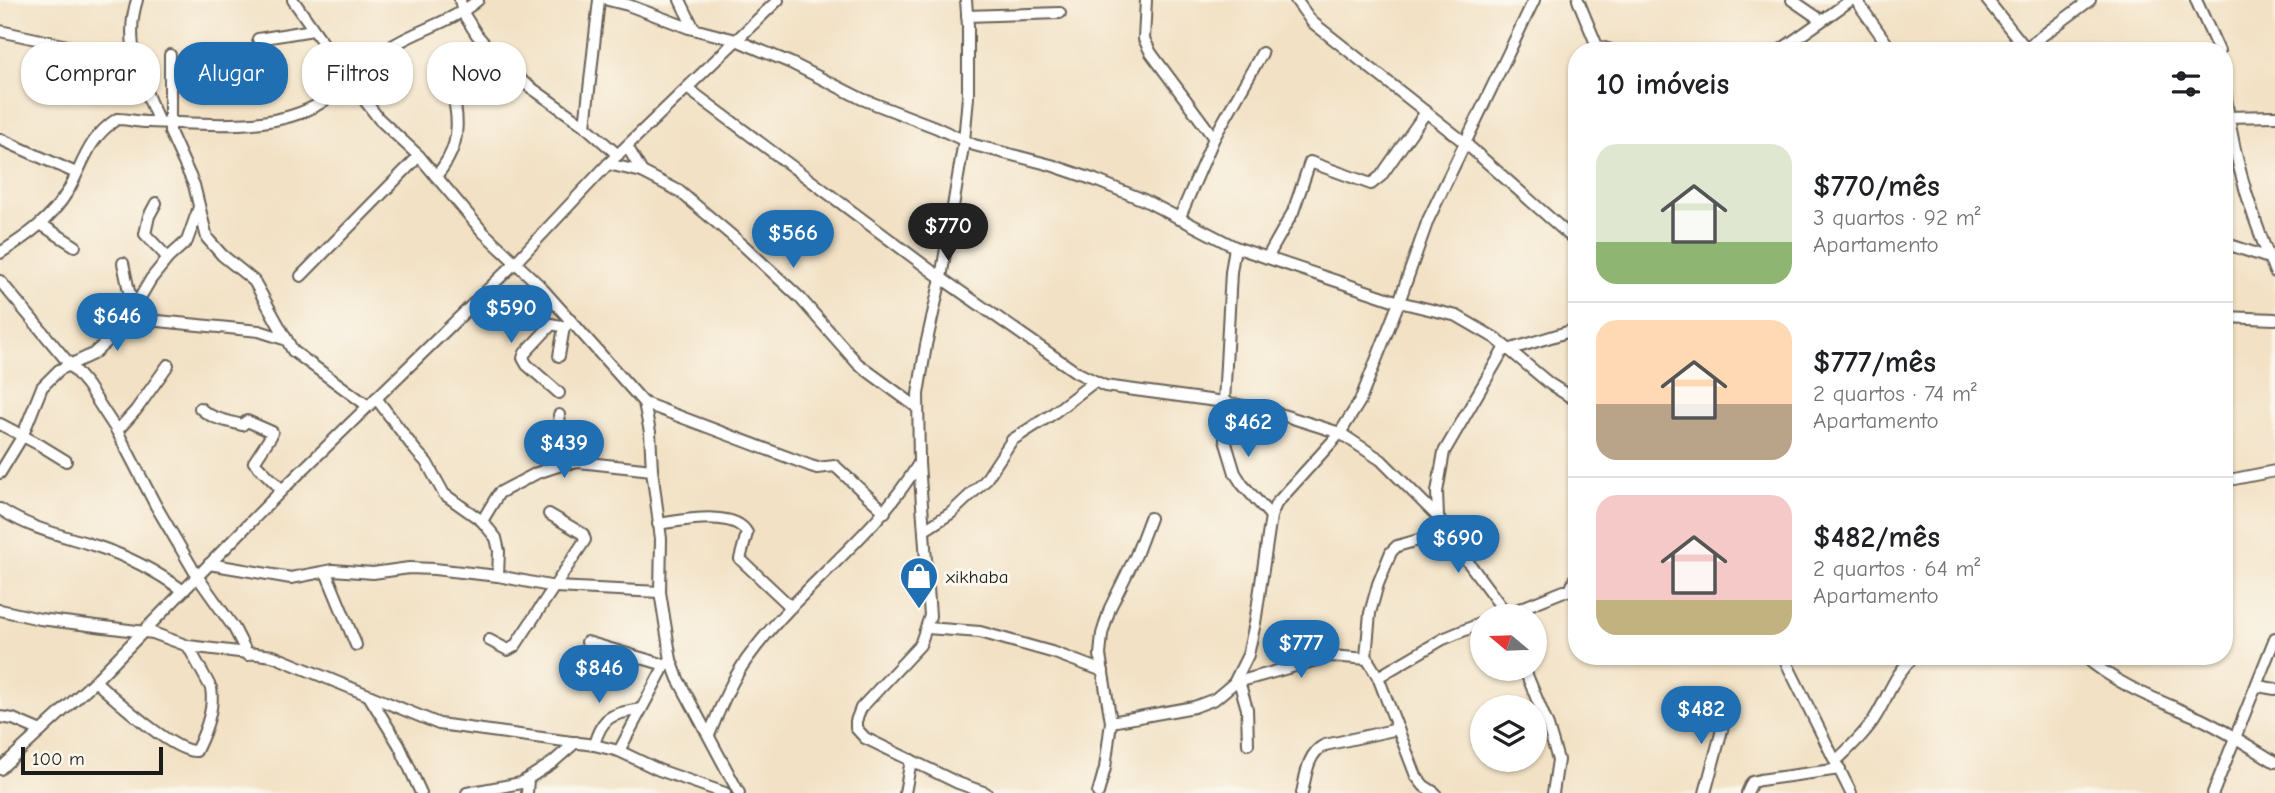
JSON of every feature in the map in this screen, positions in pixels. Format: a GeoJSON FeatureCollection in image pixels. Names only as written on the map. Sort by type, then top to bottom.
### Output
{"type":"FeatureCollection","features":[{"type":"Feature","properties":{"kind":"street"},"geometry":{"type":"LineString","coordinates":[[133,42],[131,29],[137,0]]}},
{"type":"Feature","properties":{"kind":"street"},"geometry":{"type":"LineString","coordinates":[[293,0],[322,42]]}},
{"type":"Feature","properties":{"kind":"street"},"geometry":{"type":"LineString","coordinates":[[460,0],[463,13],[477,34],[509,72],[585,126],[618,155]]}},
{"type":"Feature","properties":{"kind":"street"},"geometry":{"type":"LineString","coordinates":[[401,42],[463,13],[478,0]]}},
{"type":"Feature","properties":{"kind":"street"},"geometry":{"type":"LineString","coordinates":[[585,126],[598,0]]}},
{"type":"Feature","properties":{"kind":"street"},"geometry":{"type":"LineString","coordinates":[[608,0],[629,2],[694,29],[736,40],[791,63],[862,99],[964,141],[1095,180],[1144,200],[1235,247],[1399,302],[1457,316],[1495,338],[1550,384],[1568,395]]}},
{"type":"Feature","properties":{"kind":"street"},"geometry":{"type":"LineString","coordinates":[[680,0],[694,29]]}},
{"type":"Feature","properties":{"kind":"street"},"geometry":{"type":"LineString","coordinates":[[0,769],[95,681],[282,490],[514,264],[608,164],[778,0]]}},
{"type":"Feature","properties":{"kind":"street"},"geometry":{"type":"LineString","coordinates":[[966,0],[968,97],[964,141],[941,278],[926,345],[918,408],[919,463],[923,485],[930,609],[927,628],[920,645],[862,708],[856,721],[857,732],[864,738],[958,783],[986,793]]}},
{"type":"Feature","properties":{"kind":"street"},"geometry":{"type":"LineString","coordinates":[[1146,0],[1144,39],[1151,53],[1214,138]]}},
{"type":"Feature","properties":{"kind":"street"},"geometry":{"type":"LineString","coordinates":[[1296,0],[1312,22],[1464,142],[1568,234]]}},
{"type":"Feature","properties":{"kind":"street"},"geometry":{"type":"LineString","coordinates":[[1248,744],[1247,709],[1237,682],[1248,655],[1255,623],[1270,516],[1286,491],[1340,433],[1360,401],[1424,230],[1534,0]]}},
{"type":"Feature","properties":{"kind":"street"},"geometry":{"type":"LineString","coordinates":[[1578,0],[1596,42]]}},
{"type":"Feature","properties":{"kind":"street"},"geometry":{"type":"LineString","coordinates":[[1792,0],[1821,20]]}},
{"type":"Feature","properties":{"kind":"street"},"geometry":{"type":"LineString","coordinates":[[1791,42],[1853,0],[1885,42]]}},
{"type":"Feature","properties":{"kind":"street"},"geometry":{"type":"LineString","coordinates":[[1987,0],[2021,42]]}},
{"type":"Feature","properties":{"kind":"street"},"geometry":{"type":"LineString","coordinates":[[2037,42],[2090,0]]}},
{"type":"Feature","properties":{"kind":"street"},"geometry":{"type":"LineString","coordinates":[[2196,0],[2215,42]]}},
{"type":"Feature","properties":{"kind":"street"},"geometry":{"type":"LineString","coordinates":[[967,16],[1060,13]]}},
{"type":"Feature","properties":{"kind":"street"},"geometry":{"type":"LineString","coordinates":[[258,39],[313,30]]}},
{"type":"Feature","properties":{"kind":"street"},"geometry":{"type":"LineString","coordinates":[[0,31],[50,42]]}},
{"type":"Feature","properties":{"kind":"street"},"geometry":{"type":"LineString","coordinates":[[2015,42],[2017,37]]}},
{"type":"Feature","properties":{"kind":"street"},"geometry":{"type":"LineString","coordinates":[[1178,219],[1214,138],[1262,53]]}},
{"type":"Feature","properties":{"kind":"street"},"geometry":{"type":"LineString","coordinates":[[164,122],[170,55]]}},
{"type":"Feature","properties":{"kind":"street"},"geometry":{"type":"LineString","coordinates":[[687,88],[941,278],[1094,382],[1105,386],[1270,411],[1340,433],[1381,460],[1438,517],[1497,604]]}},
{"type":"Feature","properties":{"kind":"street"},"geometry":{"type":"LineString","coordinates":[[156,105],[194,185],[207,238],[222,255],[254,281],[284,338],[300,358],[372,402],[427,463],[444,494],[482,521],[496,538],[499,551],[498,576]]}},
{"type":"Feature","properties":{"kind":"street"},"geometry":{"type":"LineString","coordinates":[[0,253],[42,225],[67,193],[94,139],[117,119],[236,124],[287,116],[315,105]]}},
{"type":"Feature","properties":{"kind":"street"},"geometry":{"type":"LineString","coordinates":[[368,105],[379,119],[419,156],[482,232],[539,285],[568,324],[644,403],[817,468],[835,466],[885,512]]}},
{"type":"Feature","properties":{"kind":"street"},"geometry":{"type":"LineString","coordinates":[[436,176],[453,152],[458,134],[455,105]]}},
{"type":"Feature","properties":{"kind":"street"},"geometry":{"type":"LineString","coordinates":[[1267,258],[1293,212],[1310,162],[1371,184],[1381,176],[1426,112]]}},
{"type":"Feature","properties":{"kind":"street"},"geometry":{"type":"LineString","coordinates":[[2233,117],[2275,116]]}},
{"type":"Feature","properties":{"kind":"street"},"geometry":{"type":"LineString","coordinates":[[0,139],[76,173]]}},
{"type":"Feature","properties":{"kind":"street"},"geometry":{"type":"LineString","coordinates":[[2233,145],[2243,185],[2275,272]]}},
{"type":"Feature","properties":{"kind":"street"},"geometry":{"type":"LineString","coordinates":[[627,146],[642,172]]}},
{"type":"Feature","properties":{"kind":"street"},"geometry":{"type":"LineString","coordinates":[[301,276],[419,156]]}},
{"type":"Feature","properties":{"kind":"street"},"geometry":{"type":"LineString","coordinates":[[608,164],[642,172],[679,191],[800,298],[859,364],[918,408]]}},
{"type":"Feature","properties":{"kind":"street"},"geometry":{"type":"LineString","coordinates":[[156,203],[149,216],[145,234],[168,258]]}},
{"type":"Feature","properties":{"kind":"street"},"geometry":{"type":"LineString","coordinates":[[0,473],[22,437],[42,387],[50,377],[93,354],[112,337],[131,314],[151,279],[168,258],[187,241],[199,207]]}},
{"type":"Feature","properties":{"kind":"street"},"geometry":{"type":"LineString","coordinates":[[42,225],[75,246]]}},
{"type":"Feature","properties":{"kind":"street"},"geometry":{"type":"LineString","coordinates":[[2233,246],[2269,258]]}},
{"type":"Feature","properties":{"kind":"street"},"geometry":{"type":"LineString","coordinates":[[1235,247],[1224,402],[1225,440],[1242,484],[1270,516]]}},
{"type":"Feature","properties":{"kind":"street"},"geometry":{"type":"LineString","coordinates":[[124,263],[131,314]]}},
{"type":"Feature","properties":{"kind":"street"},"geometry":{"type":"LineString","coordinates":[[0,281],[87,385],[117,430],[156,506],[197,576],[234,628],[248,655]]}},
{"type":"Feature","properties":{"kind":"street"},"geometry":{"type":"LineString","coordinates":[[131,314],[259,331],[284,338]]}},
{"type":"Feature","properties":{"kind":"street"},"geometry":{"type":"LineString","coordinates":[[2233,317],[2275,319]]}},
{"type":"Feature","properties":{"kind":"street"},"geometry":{"type":"LineString","coordinates":[[559,393],[527,365],[523,358],[552,324],[568,324]]}},
{"type":"Feature","properties":{"kind":"street"},"geometry":{"type":"LineString","coordinates":[[559,356],[568,324]]}},
{"type":"Feature","properties":{"kind":"street"},"geometry":{"type":"LineString","coordinates":[[1438,517],[1437,492],[1444,453],[1506,348],[1568,331]]}},
{"type":"Feature","properties":{"kind":"street"},"geometry":{"type":"LineString","coordinates":[[117,430],[136,410],[168,365]]}},
{"type":"Feature","properties":{"kind":"street"},"geometry":{"type":"LineString","coordinates":[[926,529],[951,513],[985,481],[1012,440],[1051,415],[1094,382]]}},
{"type":"Feature","properties":{"kind":"street"},"geometry":{"type":"LineString","coordinates":[[644,403],[650,432],[659,524],[660,592],[668,663],[739,793]]}},
{"type":"Feature","properties":{"kind":"street"},"geometry":{"type":"LineString","coordinates":[[200,408],[206,415],[215,418],[243,425],[247,421],[272,432],[254,462],[282,490]]}},
{"type":"Feature","properties":{"kind":"street"},"geometry":{"type":"LineString","coordinates":[[559,415],[564,464]]}},
{"type":"Feature","properties":{"kind":"street"},"geometry":{"type":"LineString","coordinates":[[0,424],[40,444],[66,461]]}},
{"type":"Feature","properties":{"kind":"street"},"geometry":{"type":"LineString","coordinates":[[709,735],[725,696],[746,660],[791,607],[885,512],[919,463]]}},
{"type":"Feature","properties":{"kind":"street"},"geometry":{"type":"LineString","coordinates":[[482,521],[499,494],[537,473],[564,464],[652,470]]}},
{"type":"Feature","properties":{"kind":"street"},"geometry":{"type":"LineString","coordinates":[[2233,478],[2275,471]]}},
{"type":"Feature","properties":{"kind":"street"},"geometry":{"type":"LineString","coordinates":[[906,485],[923,485]]}},
{"type":"Feature","properties":{"kind":"street"},"geometry":{"type":"LineString","coordinates":[[0,509],[25,524],[95,545],[133,560],[183,590]]}},
{"type":"Feature","properties":{"kind":"street"},"geometry":{"type":"LineString","coordinates":[[489,640],[511,650],[555,587],[586,536],[549,514]]}},
{"type":"Feature","properties":{"kind":"street"},"geometry":{"type":"LineString","coordinates":[[659,524],[713,518],[743,527],[747,533],[740,559],[791,607]]}},
{"type":"Feature","properties":{"kind":"street"},"geometry":{"type":"LineString","coordinates":[[1098,793],[1105,768],[1111,722],[1100,656],[1102,634],[1110,608],[1136,555],[1150,518]]}},
{"type":"Feature","properties":{"kind":"street"},"geometry":{"type":"LineString","coordinates":[[1435,793],[1418,780],[1378,677],[1366,654],[1370,613],[1388,556],[1397,546],[1447,532]]}},
{"type":"Feature","properties":{"kind":"street"},"geometry":{"type":"LineString","coordinates":[[209,564],[291,578],[342,569],[373,573],[410,568],[498,576],[555,587],[660,592]]}},
{"type":"Feature","properties":{"kind":"street"},"geometry":{"type":"LineString","coordinates":[[326,572],[356,645]]}},
{"type":"Feature","properties":{"kind":"street"},"geometry":{"type":"LineString","coordinates":[[1530,604],[1550,595],[1568,592]]}},
{"type":"Feature","properties":{"kind":"street"},"geometry":{"type":"LineString","coordinates":[[0,610],[40,619],[160,635],[188,646],[273,656],[439,724],[576,742],[619,751],[659,770],[724,793]]}},
{"type":"Feature","properties":{"kind":"street"},"geometry":{"type":"LineString","coordinates":[[927,628],[980,632],[1055,653],[1103,671]]}},
{"type":"Feature","properties":{"kind":"street"},"geometry":{"type":"LineString","coordinates":[[1378,677],[1443,639],[1470,628]]}},
{"type":"Feature","properties":{"kind":"street"},"geometry":{"type":"LineString","coordinates":[[2213,793],[2275,638]]}},
{"type":"Feature","properties":{"kind":"street"},"geometry":{"type":"LineString","coordinates":[[587,642],[668,663]]}},
{"type":"Feature","properties":{"kind":"street"},"geometry":{"type":"LineString","coordinates":[[95,681],[154,731],[186,750],[196,751],[205,730],[212,695],[211,688],[188,646]]}},
{"type":"Feature","properties":{"kind":"street"},"geometry":{"type":"LineString","coordinates":[[1111,722],[1194,706],[1215,699],[1237,682],[1331,656],[1368,659]]}},
{"type":"Feature","properties":{"kind":"street"},"geometry":{"type":"LineString","coordinates":[[619,751],[668,663]]}},
{"type":"Feature","properties":{"kind":"street"},"geometry":{"type":"LineString","coordinates":[[1788,665],[1852,793]]}},
{"type":"Feature","properties":{"kind":"street"},"geometry":{"type":"LineString","coordinates":[[1747,793],[1752,782],[1838,765],[1847,750],[1876,717],[1899,671],[1905,665]]}},
{"type":"Feature","properties":{"kind":"street"},"geometry":{"type":"LineString","coordinates":[[2095,665],[2129,688],[2202,719],[2275,762]]}},
{"type":"Feature","properties":{"kind":"street"},"geometry":{"type":"LineString","coordinates":[[1529,681],[1548,726],[1558,760],[1553,793]]}},
{"type":"Feature","properties":{"kind":"street"},"geometry":{"type":"LineString","coordinates":[[2258,686],[2275,689]]}},
{"type":"Feature","properties":{"kind":"street"},"geometry":{"type":"LineString","coordinates":[[369,696],[399,745],[421,793]]}},
{"type":"Feature","properties":{"kind":"street"},"geometry":{"type":"LineString","coordinates":[[1705,793],[1728,707]]}},
{"type":"Feature","properties":{"kind":"street"},"geometry":{"type":"LineString","coordinates":[[594,745],[604,721],[612,715],[641,709]]}},
{"type":"Feature","properties":{"kind":"street"},"geometry":{"type":"LineString","coordinates":[[0,717],[41,731]]}},
{"type":"Feature","properties":{"kind":"street"},"geometry":{"type":"LineString","coordinates":[[1302,793],[1309,764],[1317,748],[1398,729]]}},
{"type":"Feature","properties":{"kind":"street"},"geometry":{"type":"LineString","coordinates":[[467,793],[508,787],[528,779],[576,742]]}},
{"type":"Feature","properties":{"kind":"street"},"geometry":{"type":"LineString","coordinates":[[1830,750],[1847,750]]}},
{"type":"Feature","properties":{"kind":"street"},"geometry":{"type":"LineString","coordinates":[[905,793],[911,760]]}},
{"type":"Feature","properties":{"kind":"street"},"geometry":{"type":"LineString","coordinates":[[527,793],[528,779]]}},
{"type":"Feature","properties":{"kind":"place","name":"xikhaba"},"geometry":{"type":"Point","coordinates":[919,610]}}]}
